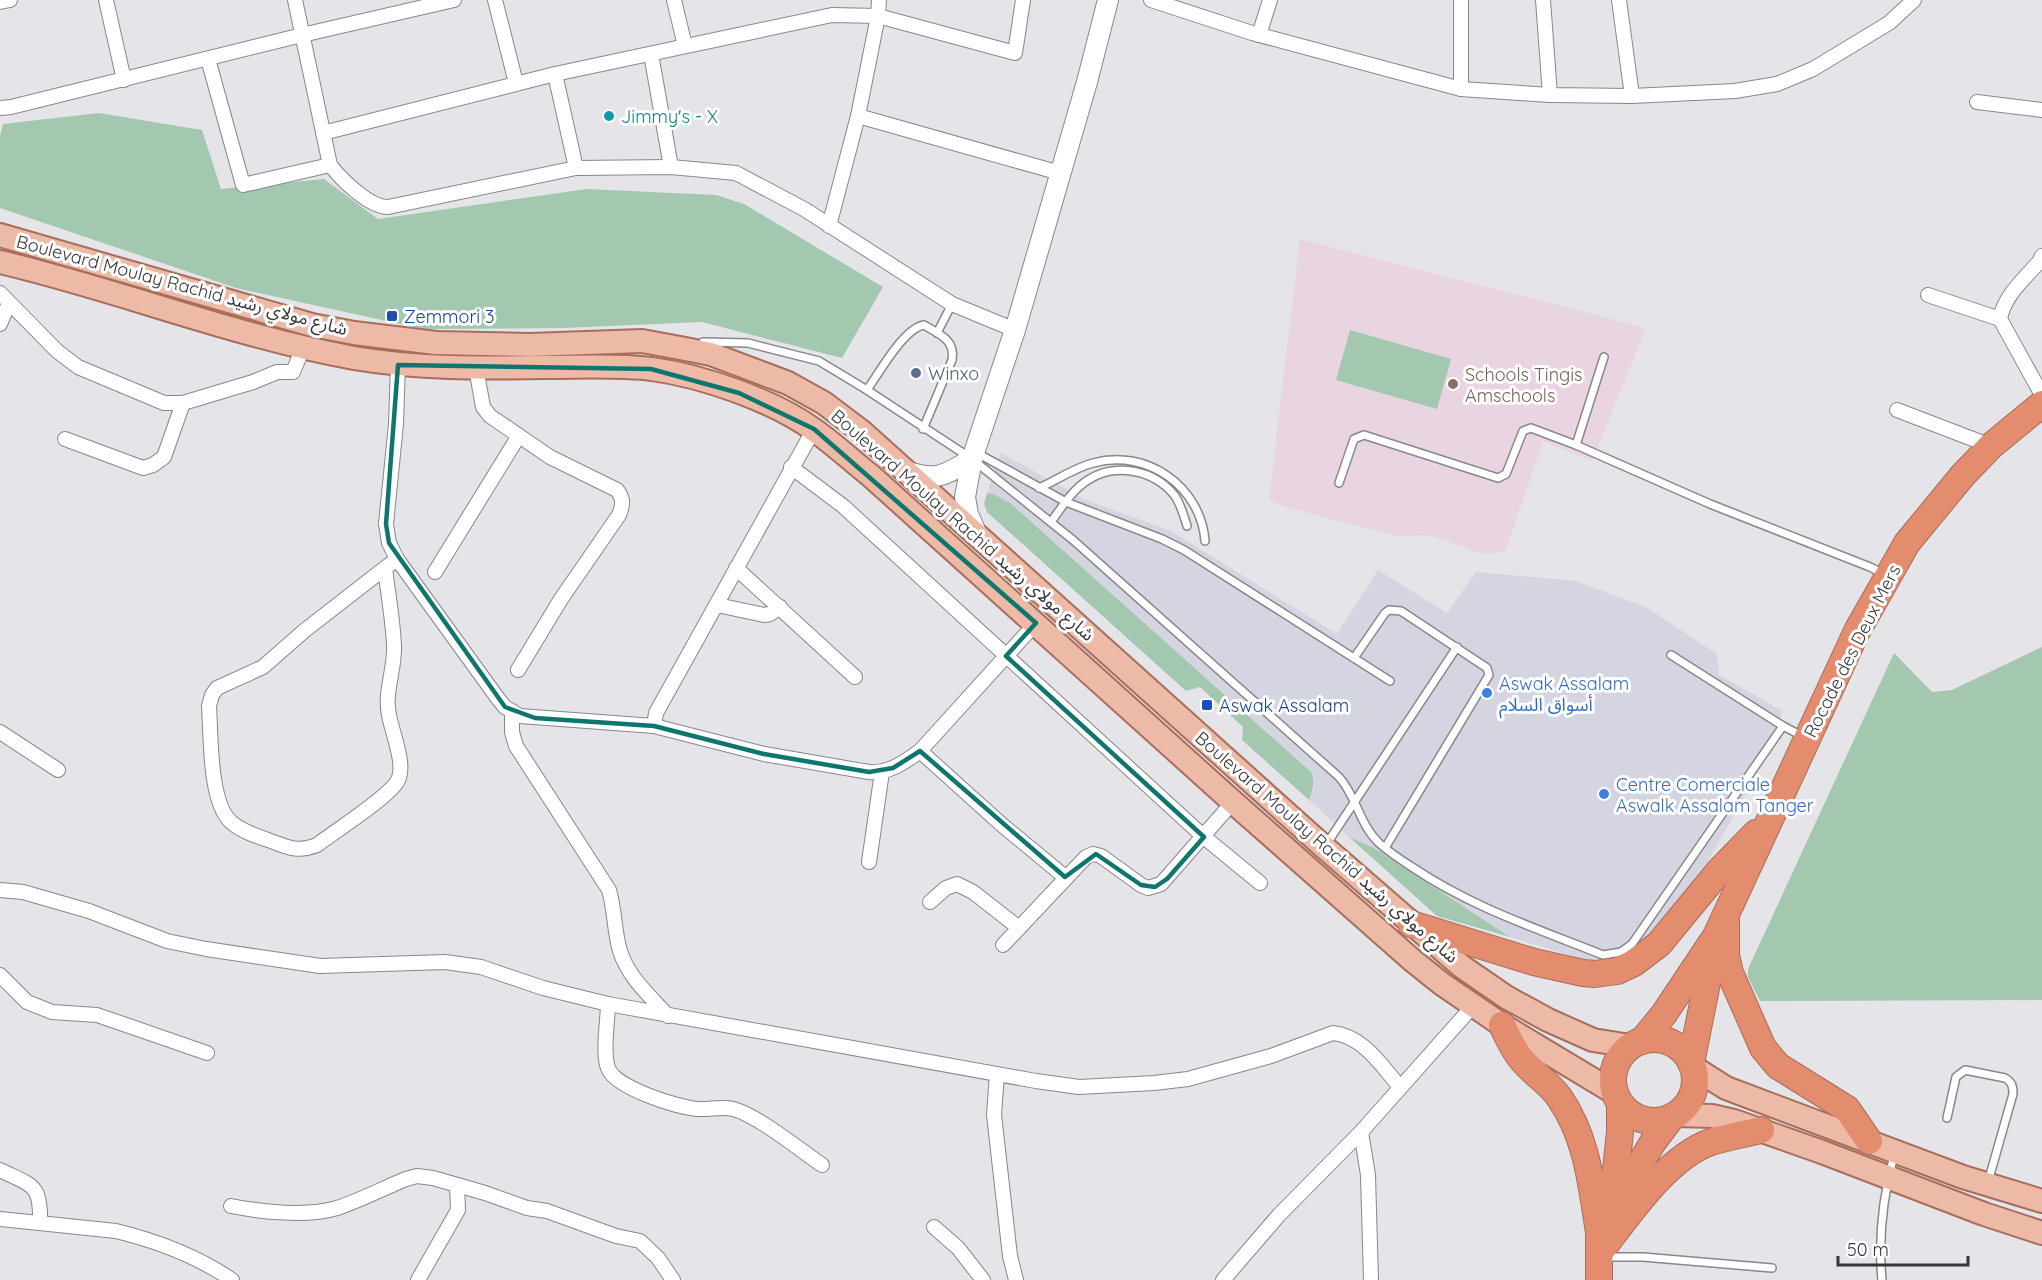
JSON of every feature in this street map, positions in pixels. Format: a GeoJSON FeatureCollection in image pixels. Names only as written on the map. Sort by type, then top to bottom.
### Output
{"type":"FeatureCollection","features":[{"type":"Feature","properties":{"kind":"highway","name":"Rocade des Deux Mers"},"geometry":{"type":"LineString","coordinates":[[1599,1253],[1616,1170],[1620,1132],[1617,1098],[1612,1080],[1615,1067],[1621,1056],[1636,1044],[1664,1014],[1721,925],[1857,631],[1907,543],[1937,505],[1990,446],[2042,404]]}},
{"type":"Feature","properties":{"kind":"highway"},"geometry":{"type":"LineString","coordinates":[[1411,924],[1543,964],[1583,973],[1617,971],[1634,963],[1659,944],[1720,870],[1769,820]]}},
{"type":"Feature","properties":{"kind":"highway","name":"Rocade des Deux Mers"},"geometry":{"type":"LineString","coordinates":[[1599,1253],[1615,1206],[1642,1160],[1674,1116],[1690,1099],[1695,1086],[1692,1065],[1721,925]]}},
{"type":"Feature","properties":{"kind":"highway"},"geometry":{"type":"LineString","coordinates":[[1721,925],[1730,973],[1763,1048],[1778,1066],[1847,1109],[1869,1141]]}},
{"type":"Feature","properties":{"kind":"highway"},"geometry":{"type":"LineString","coordinates":[[1502,1025],[1522,1061],[1558,1096],[1577,1129],[1587,1157],[1599,1253]]}},
{"type":"Feature","properties":{"kind":"highway"},"geometry":{"type":"LineString","coordinates":[[1636,1044],[1655,1039],[1668,1042],[1679,1048],[1692,1065]]}},
{"type":"Feature","properties":{"kind":"highway"},"geometry":{"type":"LineString","coordinates":[[1617,1098],[1630,1114],[1643,1120],[1657,1122],[1674,1116]]}},
{"type":"Feature","properties":{"kind":"highway"},"geometry":{"type":"LineString","coordinates":[[1599,1253],[1657,1181],[1680,1160],[1710,1143],[1761,1130]]}},
{"type":"Feature","properties":{"kind":"main road","name":"Boulevard Moulay Rachid شارع مولاي رشيد"},"geometry":{"type":"LineString","coordinates":[[0,235],[312,325],[354,333],[436,343],[530,345],[642,341],[711,354],[788,382],[824,403],[861,431],[1324,847],[1470,973],[1506,997],[1548,1020],[1593,1040],[1636,1044]]}},
{"type":"Feature","properties":{"kind":"main road","name":"Boulevard Moulay Rachid شارع مولاي رشيد"},"geometry":{"type":"LineString","coordinates":[[0,262],[303,348],[398,365],[651,369],[691,378],[739,393],[777,409],[814,429],[871,476],[1412,960],[1473,1006],[1617,1098]]}},
{"type":"Feature","properties":{"kind":"main road"},"geometry":{"type":"LineString","coordinates":[[1692,1065],[1726,1088],[1895,1152],[2042,1201]]}},
{"type":"Feature","properties":{"kind":"main road"},"geometry":{"type":"LineString","coordinates":[[1674,1116],[1712,1116],[1761,1130],[1983,1214],[2042,1233]]}},
{"type":"Feature","properties":{"kind":"street"},"geometry":{"type":"LineString","coordinates":[[0,2],[9,0]]}},
{"type":"Feature","properties":{"kind":"street"},"geometry":{"type":"LineString","coordinates":[[106,0],[124,80]]}},
{"type":"Feature","properties":{"kind":"street"},"geometry":{"type":"LineString","coordinates":[[295,0],[330,165],[339,176],[379,207],[576,168],[671,167],[736,173],[804,209],[952,304],[1015,330]]}},
{"type":"Feature","properties":{"kind":"street"},"geometry":{"type":"LineString","coordinates":[[0,108],[454,0]]}},
{"type":"Feature","properties":{"kind":"street"},"geometry":{"type":"LineString","coordinates":[[495,0],[516,83]]}},
{"type":"Feature","properties":{"kind":"street"},"geometry":{"type":"LineString","coordinates":[[674,0],[685,46]]}},
{"type":"Feature","properties":{"kind":"street"},"geometry":{"type":"LineString","coordinates":[[830,226],[858,116],[878,16],[879,0]]}},
{"type":"Feature","properties":{"kind":"street"},"geometry":{"type":"LineString","coordinates":[[323,133],[516,83],[832,15],[878,16],[1015,53],[1023,0]]}},
{"type":"Feature","properties":{"kind":"street"},"geometry":{"type":"LineString","coordinates":[[976,535],[968,514],[965,497],[974,456],[1015,330],[1087,82],[1108,0]]}},
{"type":"Feature","properties":{"kind":"street"},"geometry":{"type":"LineString","coordinates":[[1151,0],[1259,35],[1461,89],[1550,95],[1632,96],[1735,91],[1777,84],[1813,69],[1889,23],[1914,0]]}},
{"type":"Feature","properties":{"kind":"street"},"geometry":{"type":"LineString","coordinates":[[1259,35],[1270,0]]}},
{"type":"Feature","properties":{"kind":"street"},"geometry":{"type":"LineString","coordinates":[[1461,0],[1461,89]]}},
{"type":"Feature","properties":{"kind":"street"},"geometry":{"type":"LineString","coordinates":[[1543,0],[1550,95]]}},
{"type":"Feature","properties":{"kind":"street"},"geometry":{"type":"LineString","coordinates":[[1619,0],[1632,96]]}},
{"type":"Feature","properties":{"kind":"street"},"geometry":{"type":"LineString","coordinates":[[651,54],[671,167]]}},
{"type":"Feature","properties":{"kind":"street"},"geometry":{"type":"LineString","coordinates":[[208,58],[243,185],[330,165]]}},
{"type":"Feature","properties":{"kind":"street"},"geometry":{"type":"LineString","coordinates":[[555,74],[576,168]]}},
{"type":"Feature","properties":{"kind":"street"},"geometry":{"type":"LineString","coordinates":[[1977,102],[2042,110]]}},
{"type":"Feature","properties":{"kind":"street"},"geometry":{"type":"LineString","coordinates":[[858,116],[1060,173]]}},
{"type":"Feature","properties":{"kind":"street"},"geometry":{"type":"LineString","coordinates":[[2041,260],[2010,295],[2001,311],[2000,319],[2042,395]]}},
{"type":"Feature","properties":{"kind":"street"},"geometry":{"type":"LineString","coordinates":[[1928,295],[2000,319]]}},
{"type":"Feature","properties":{"kind":"street"},"geometry":{"type":"LineString","coordinates":[[4,298],[57,351],[78,368],[164,403],[183,403],[253,382],[277,372],[293,372],[303,348]]}},
{"type":"Feature","properties":{"kind":"street"},"geometry":{"type":"LineString","coordinates":[[0,324],[4,298]]}},
{"type":"Feature","properties":{"kind":"street"},"geometry":{"type":"LineString","coordinates":[[398,365],[396,424],[386,524],[390,543],[397,559],[499,700],[520,716],[654,726],[764,754],[869,772],[882,772],[902,764],[920,752],[1036,624]]}},
{"type":"Feature","properties":{"kind":"street"},"geometry":{"type":"LineString","coordinates":[[476,368],[483,407],[490,416],[550,457],[617,490],[621,495],[623,506],[561,599],[518,670]]}},
{"type":"Feature","properties":{"kind":"street"},"geometry":{"type":"LineString","coordinates":[[65,439],[143,468],[153,465],[164,457],[183,403]]}},
{"type":"Feature","properties":{"kind":"street"},"geometry":{"type":"LineString","coordinates":[[1897,410],[1990,446]]}},
{"type":"Feature","properties":{"kind":"street"},"geometry":{"type":"LineString","coordinates":[[654,726],[656,713],[814,429]]}},
{"type":"Feature","properties":{"kind":"street"},"geometry":{"type":"LineString","coordinates":[[435,572],[518,437]]}},
{"type":"Feature","properties":{"kind":"street"},"geometry":{"type":"LineString","coordinates":[[904,471],[924,477],[943,476],[974,456]]}},
{"type":"Feature","properties":{"kind":"street"},"geometry":{"type":"LineString","coordinates":[[791,467],[843,506],[1204,837],[1260,883]]}},
{"type":"Feature","properties":{"kind":"street"},"geometry":{"type":"LineString","coordinates":[[385,568],[394,646],[393,669],[387,696],[388,713],[401,762],[398,781],[383,796],[317,845],[304,850],[251,834],[231,822],[219,803],[215,787],[209,706],[212,695],[217,688],[263,667],[296,637],[385,568],[397,559]]}},
{"type":"Feature","properties":{"kind":"street"},"geometry":{"type":"LineString","coordinates":[[736,568],[855,677]]}},
{"type":"Feature","properties":{"kind":"street"},"geometry":{"type":"LineString","coordinates":[[717,604],[764,615],[780,607]]}},
{"type":"Feature","properties":{"kind":"street"},"geometry":{"type":"LineString","coordinates":[[512,711],[512,732],[516,746],[609,890],[614,905],[620,950],[628,967],[635,979],[668,1016]]}},
{"type":"Feature","properties":{"kind":"street"},"geometry":{"type":"LineString","coordinates":[[0,732],[58,770]]}},
{"type":"Feature","properties":{"kind":"street"},"geometry":{"type":"LineString","coordinates":[[920,752],[1065,877]]}},
{"type":"Feature","properties":{"kind":"street"},"geometry":{"type":"LineString","coordinates":[[869,862],[882,772]]}},
{"type":"Feature","properties":{"kind":"street"},"geometry":{"type":"LineString","coordinates":[[1003,945],[1086,857],[1097,854],[1141,885],[1155,887],[1167,879],[1233,802]]}},
{"type":"Feature","properties":{"kind":"street"},"geometry":{"type":"LineString","coordinates":[[930,902],[946,888],[957,884],[973,892],[1019,928]]}},
{"type":"Feature","properties":{"kind":"street"},"geometry":{"type":"LineString","coordinates":[[0,890],[23,892],[89,911],[167,941],[206,949],[320,966],[445,962],[481,967],[543,988],[608,1004],[1079,1087],[1154,1083],[1188,1078],[1227,1069],[1333,1033],[1354,1039],[1367,1049],[1400,1087]]}},
{"type":"Feature","properties":{"kind":"street"},"geometry":{"type":"LineString","coordinates":[[0,975],[27,1002],[52,1012],[97,1015],[207,1053]]}},
{"type":"Feature","properties":{"kind":"street"},"geometry":{"type":"LineString","coordinates":[[608,1004],[606,1056],[608,1068],[614,1077],[646,1094],[686,1107],[735,1109],[763,1124],[822,1165]]}},
{"type":"Feature","properties":{"kind":"street"},"geometry":{"type":"LineString","coordinates":[[1223,1280],[1278,1215],[1361,1132],[1473,1006]]}},
{"type":"Feature","properties":{"kind":"street"},"geometry":{"type":"LineString","coordinates":[[997,1074],[994,1116],[1010,1256],[1016,1280]]}},
{"type":"Feature","properties":{"kind":"street"},"geometry":{"type":"LineString","coordinates":[[1361,1132],[1368,1175],[1371,1280]]}},
{"type":"Feature","properties":{"kind":"street"},"geometry":{"type":"LineString","coordinates":[[0,1170],[35,1190],[40,1200],[40,1222]]}},
{"type":"Feature","properties":{"kind":"street"},"geometry":{"type":"LineString","coordinates":[[231,1206],[255,1211],[311,1212],[336,1208],[417,1176],[485,1193],[527,1208],[548,1211],[616,1236],[640,1241],[658,1258],[673,1280]]}},
{"type":"Feature","properties":{"kind":"street"},"geometry":{"type":"LineString","coordinates":[[418,1280],[458,1210],[457,1185]]}},
{"type":"Feature","properties":{"kind":"street"},"geometry":{"type":"LineString","coordinates":[[0,1219],[116,1231],[132,1235],[187,1254],[232,1280]]}},
{"type":"Feature","properties":{"kind":"street"},"geometry":{"type":"LineString","coordinates":[[934,1227],[958,1248],[983,1280]]}},
{"type":"Feature","properties":{"kind":"lane"},"geometry":{"type":"LineString","coordinates":[[937,333],[952,304]]}},
{"type":"Feature","properties":{"kind":"lane"},"geometry":{"type":"LineString","coordinates":[[867,390],[906,335],[916,326],[924,325],[937,333],[952,346],[953,352],[923,429]]}},
{"type":"Feature","properties":{"kind":"lane"},"geometry":{"type":"LineString","coordinates":[[642,341],[748,343],[819,361],[867,390],[923,429],[974,456],[1066,502],[1173,544],[1390,681]]}},
{"type":"Feature","properties":{"kind":"lane"},"geometry":{"type":"LineString","coordinates":[[1576,445],[1604,357]]}},
{"type":"Feature","properties":{"kind":"lane"},"geometry":{"type":"LineString","coordinates":[[1339,483],[1354,439],[1359,436],[1364,435],[1497,478],[1506,474],[1523,431],[1531,428],[1887,576]]}},
{"type":"Feature","properties":{"kind":"lane"},"geometry":{"type":"LineString","coordinates":[[974,456],[1339,777],[1346,784],[1367,830],[1385,848],[1426,876],[1483,908],[1604,955],[1615,955],[1632,944],[1783,726]]}},
{"type":"Feature","properties":{"kind":"lane"},"geometry":{"type":"LineString","coordinates":[[1039,488],[1093,463],[1113,459],[1153,466],[1170,477],[1191,499],[1204,526],[1205,541]]}},
{"type":"Feature","properties":{"kind":"lane"},"geometry":{"type":"LineString","coordinates":[[1051,522],[1076,490],[1088,480],[1103,473],[1119,470],[1135,471],[1150,476],[1164,485],[1175,496],[1183,511],[1187,526]]}},
{"type":"Feature","properties":{"kind":"lane"},"geometry":{"type":"LineString","coordinates":[[1354,658],[1384,614],[1395,609],[1487,668],[1489,675],[1385,848]]}},
{"type":"Feature","properties":{"kind":"lane"},"geometry":{"type":"LineString","coordinates":[[1324,847],[1457,647]]}},
{"type":"Feature","properties":{"kind":"lane"},"geometry":{"type":"LineString","coordinates":[[1671,655],[1783,726],[1808,739]]}},
{"type":"Feature","properties":{"kind":"lane"},"geometry":{"type":"LineString","coordinates":[[1947,1118],[1956,1077],[1960,1072],[1965,1070],[2010,1081],[2013,1094],[1987,1184]]}},
{"type":"Feature","properties":{"kind":"lane"},"geometry":{"type":"LineString","coordinates":[[1882,1280],[1881,1226],[1888,1178],[1895,1152]]}},
{"type":"Feature","properties":{"kind":"lane"},"geometry":{"type":"LineString","coordinates":[[1599,1253],[1772,1268]]}},
{"type":"Feature","properties":{"kind":"highlighted area"},"geometry":{"type":"Polygon","coordinates":[[[398,365],[651,369],[739,393],[814,429],[1036,623],[1006,656],[1204,837],[1167,879],[1155,887],[1141,885],[1096,854],[1065,877],[920,751],[893,768],[869,772],[764,754],[654,726],[535,718],[505,707],[389,543],[386,524],[398,365]]]}},
{"type":"Feature","properties":{"kind":"shaded area","name":"Schools Tingis Amschools"},"geometry":{"type":"Polygon","coordinates":[[[1300,239],[1646,328],[1592,461],[1543,441],[1506,550],[1487,555],[1429,535],[1396,536],[1286,507],[1269,500],[1300,239]]]}},
{"type":"Feature","properties":{"kind":"shaded area","name":"Aswak Assalam أسواق السلام"},"geometry":{"type":"Polygon","coordinates":[[[1001,453],[1086,500],[1171,531],[1337,634],[1378,570],[1447,613],[1476,572],[1575,581],[1646,607],[1717,654],[1719,675],[1783,711],[1758,771],[1697,882],[1640,950],[1602,965],[1510,937],[1374,848],[1349,837],[1309,800],[1314,789],[1311,772],[1009,502],[987,493],[1001,453]]]}},
{"type":"Feature","properties":{"kind":"green space"},"geometry":{"type":"Polygon","coordinates":[[[99,113],[202,130],[221,189],[324,179],[378,219],[587,189],[716,195],[744,204],[883,287],[842,358],[702,322],[564,328],[423,329],[236,288],[0,208],[0,136],[3,124],[99,113]]]}},
{"type":"Feature","properties":{"kind":"green space"},"geometry":{"type":"Polygon","coordinates":[[[1350,330],[1451,359],[1437,409],[1336,380],[1350,330]]]}},
{"type":"Feature","properties":{"kind":"green space"},"geometry":{"type":"Polygon","coordinates":[[[987,493],[1009,502],[1311,772],[1313,787],[1309,800],[1242,740],[1243,727],[1200,687],[1186,691],[987,512],[984,504],[987,493]]]}},
{"type":"Feature","properties":{"kind":"green space"},"geometry":{"type":"Polygon","coordinates":[[[2042,647],[2042,1000],[1760,1001],[1748,977],[1748,969],[1894,653],[1932,692],[1952,690],[2042,647]]]}},
{"type":"Feature","properties":{"kind":"green space"},"geometry":{"type":"Polygon","coordinates":[[[1349,837],[1374,848],[1510,937],[1437,916],[1349,837]]]}},
{"type":"Feature","properties":{"kind":"place","name":"Jimmy's - X"},"geometry":{"type":"Point","coordinates":[609,116]}},
{"type":"Feature","properties":{"kind":"place","name":"Zemmori 3"},"geometry":{"type":"Point","coordinates":[392,316]}},
{"type":"Feature","properties":{"kind":"place","name":"Winxo"},"geometry":{"type":"Point","coordinates":[916,373]}},
{"type":"Feature","properties":{"kind":"place","name":"Schools Tingis Amschools"},"geometry":{"type":"Point","coordinates":[1453,384]}},
{"type":"Feature","properties":{"kind":"place","name":"Aswak Assalam أسواق السلام"},"geometry":{"type":"Point","coordinates":[1487,693]}},
{"type":"Feature","properties":{"kind":"place","name":"Aswak Assalam"},"geometry":{"type":"Point","coordinates":[1207,705]}},
{"type":"Feature","properties":{"kind":"place","name":"Centre Comerciale Aswalk Assalam Tanger"},"geometry":{"type":"Point","coordinates":[1604,794]}}]}
